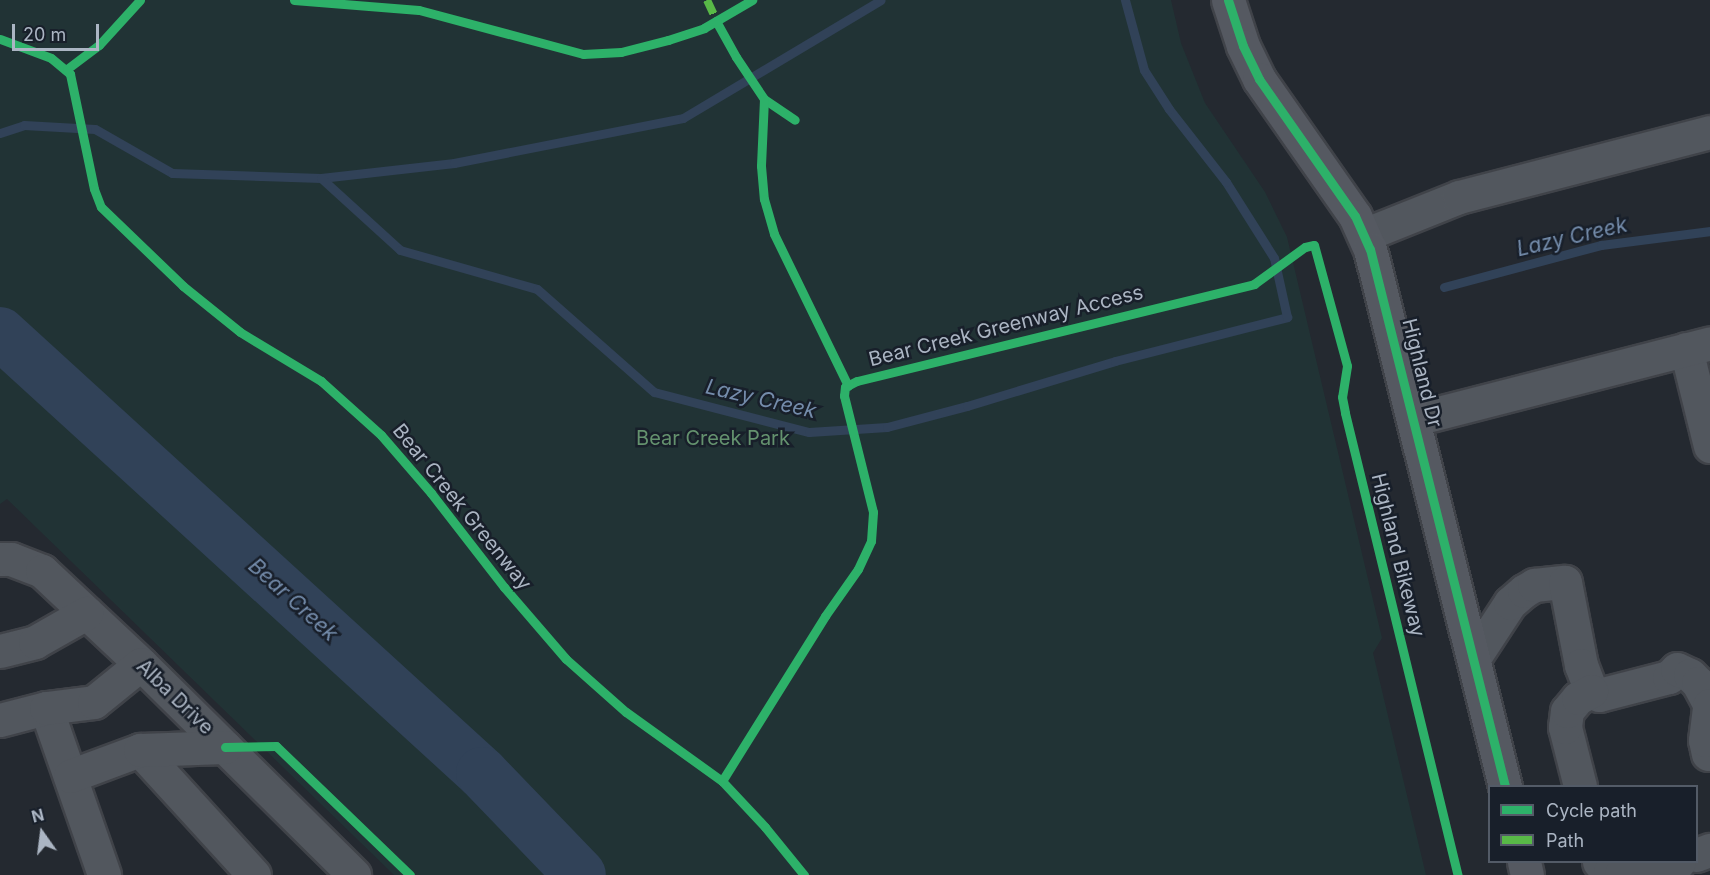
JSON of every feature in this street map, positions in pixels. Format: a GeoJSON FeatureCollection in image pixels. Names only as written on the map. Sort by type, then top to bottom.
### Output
{"type":"FeatureCollection","features":[{"type":"Feature","properties":{"kind":"main road","name":"Highland Dr"},"geometry":{"type":"LineString","coordinates":[[1228,0],[1243,46],[1259,80],[1277,108],[1320,163],[1355,216],[1381,283],[1505,785]]}},
{"type":"Feature","properties":{"kind":"street"},"geometry":{"type":"LineString","coordinates":[[1364,235],[1459,197],[1710,132]]}},
{"type":"Feature","properties":{"kind":"street"},"geometry":{"type":"LineString","coordinates":[[1415,419],[1698,346],[1710,446]]}},
{"type":"Feature","properties":{"kind":"street","name":"Alba Drive"},"geometry":{"type":"LineString","coordinates":[[5,559],[42,571],[141,664],[354,875]]}},
{"type":"Feature","properties":{"kind":"street"},"geometry":{"type":"LineString","coordinates":[[1474,658],[1510,603],[1524,591],[1533,585],[1565,582],[1581,665],[1591,691],[1599,695],[1669,677],[1677,669],[1690,675],[1698,683],[1710,705],[1705,740],[1708,754]]}},
{"type":"Feature","properties":{"kind":"street"},"geometry":{"type":"LineString","coordinates":[[0,651],[35,642],[86,612]]}},
{"type":"Feature","properties":{"kind":"street"},"geometry":{"type":"LineString","coordinates":[[0,720],[46,708],[94,702],[141,664]]}},
{"type":"Feature","properties":{"kind":"street"},"geometry":{"type":"LineString","coordinates":[[1580,785],[1565,727],[1567,711],[1578,698],[1591,691]]}},
{"type":"Feature","properties":{"kind":"street"},"geometry":{"type":"LineString","coordinates":[[46,708],[104,875]]}},
{"type":"Feature","properties":{"kind":"street"},"geometry":{"type":"LineString","coordinates":[[70,776],[140,750],[225,747]]}},
{"type":"Feature","properties":{"kind":"street"},"geometry":{"type":"LineString","coordinates":[[140,750],[254,875]]}},
{"type":"Feature","properties":{"kind":"street"},"geometry":{"type":"LineString","coordinates":[[1601,863],[1610,872],[1621,873],[1669,863]]}},
{"type":"Feature","properties":{"kind":"green space","name":"Bear Creek Park"},"geometry":{"type":"Polygon","coordinates":[[[0,0],[1171,0],[1181,43],[1205,103],[1265,192],[1287,237],[1382,638],[1373,653],[1426,875],[394,875],[7,499],[0,504],[0,0]]]}},
{"type":"Feature","properties":{"kind":"waterway"},"geometry":{"type":"LineString","coordinates":[[0,133],[24,125],[95,129],[172,173],[321,178],[454,163],[683,118],[881,0]]}},
{"type":"Feature","properties":{"kind":"waterway","name":"Lazy Creek"},"geometry":{"type":"LineString","coordinates":[[321,178],[400,250],[537,289],[654,392],[809,432],[887,427],[967,406],[1115,361],[1287,317],[1274,258],[1226,182],[1169,109],[1144,70],[1125,0]]}},
{"type":"Feature","properties":{"kind":"waterway","name":"Lazy Creek"},"geometry":{"type":"LineString","coordinates":[[1444,287],[1601,245],[1710,231]]}},
{"type":"Feature","properties":{"kind":"waterway","name":"Bear Creek"},"geometry":{"type":"LineString","coordinates":[[0,333],[482,773],[580,875]]}},
{"type":"Feature","properties":{"kind":"marked path"},"geometry":{"type":"LineString","coordinates":[[707,0],[718,24]]}},
{"type":"Feature","properties":{"kind":"cycle path"},"geometry":{"type":"LineString","coordinates":[[67,69],[99,45],[140,0]]}},
{"type":"Feature","properties":{"kind":"cycle path"},"geometry":{"type":"LineString","coordinates":[[294,0],[419,10],[583,54],[621,52],[668,40],[704,28],[752,0]]}},
{"type":"Feature","properties":{"kind":"cycle path"},"geometry":{"type":"LineString","coordinates":[[1228,0],[1243,46],[1259,79],[1355,216],[1370,249],[1505,785]]}},
{"type":"Feature","properties":{"kind":"cycle path"},"geometry":{"type":"LineString","coordinates":[[716,21],[736,57],[764,99],[795,120]]}},
{"type":"Feature","properties":{"kind":"cycle path","name":"Bear Creek Greenway"},"geometry":{"type":"LineString","coordinates":[[0,39],[51,58],[70,74],[94,189],[101,207],[183,286],[240,332],[321,381],[381,435],[431,493],[504,587],[566,659],[626,712],[722,781],[765,827],[804,875]]}},
{"type":"Feature","properties":{"kind":"cycle path"},"geometry":{"type":"LineString","coordinates":[[764,99],[761,166],[764,199],[774,234],[848,386]]}},
{"type":"Feature","properties":{"kind":"cycle path","name":"Bear Creek Greenway Access"},"geometry":{"type":"LineString","coordinates":[[722,781],[825,616],[858,569],[871,541],[873,512],[844,396],[845,387],[857,381],[1254,284],[1305,247],[1314,245],[1347,366],[1342,397],[1345,413],[1458,875]]}},
{"type":"Feature","properties":{"kind":"cycle path"},"geometry":{"type":"LineString","coordinates":[[225,747],[276,746],[410,875]]}}]}
